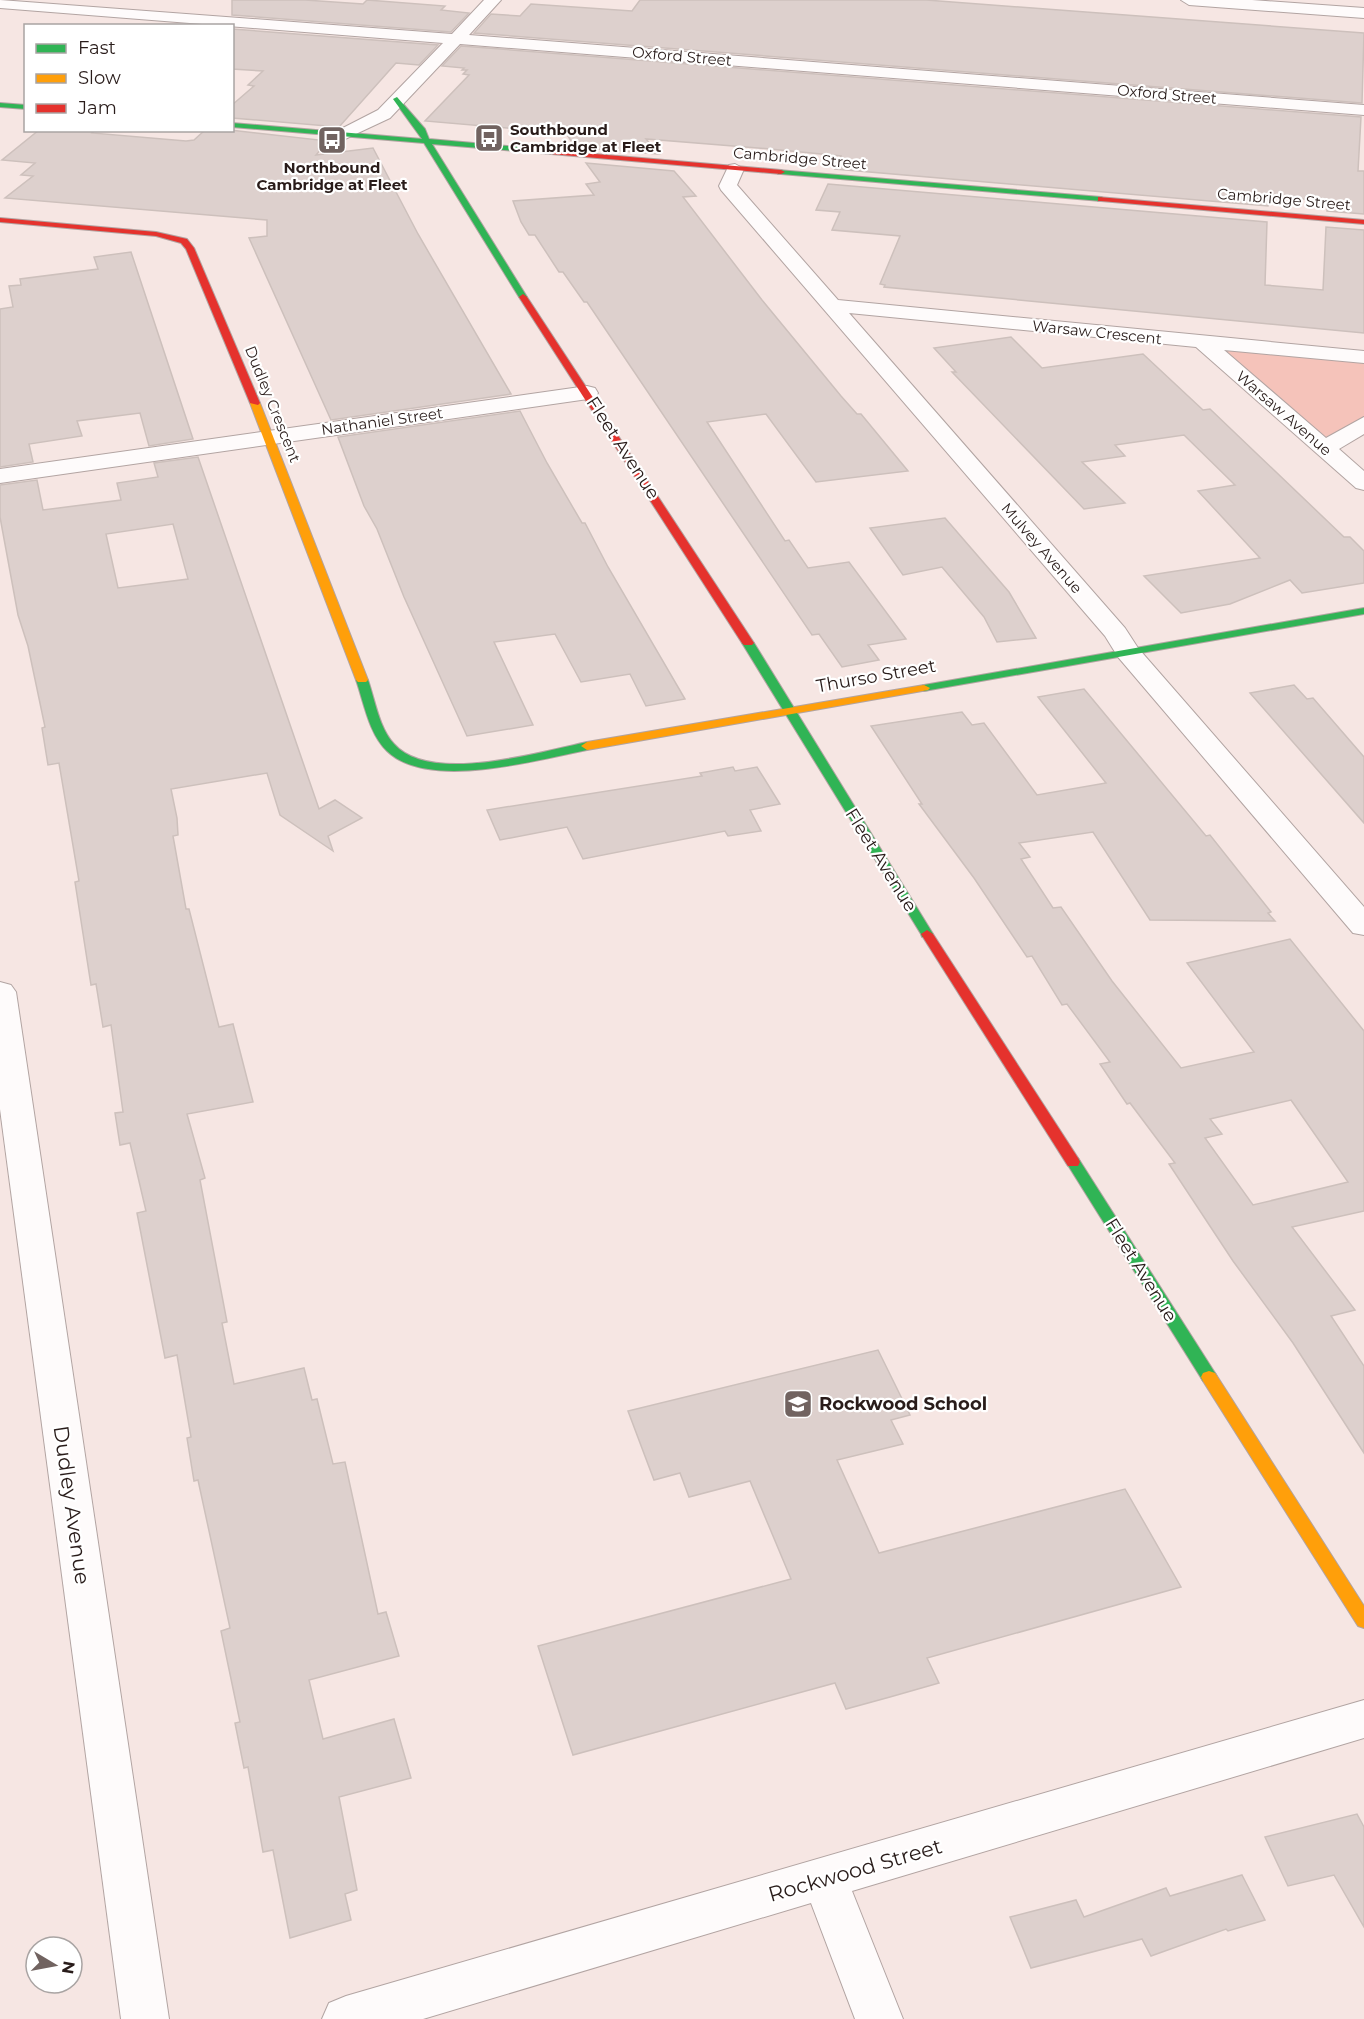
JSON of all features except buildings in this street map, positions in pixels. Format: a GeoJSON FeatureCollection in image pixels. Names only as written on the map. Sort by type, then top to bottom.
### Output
{"type":"FeatureCollection","features":[{"type":"Feature","properties":{"kind":"street"},"geometry":{"type":"LineString","coordinates":[[343,135],[378,118],[493,0]]}},
{"type":"Feature","properties":{"kind":"street"},"geometry":{"type":"LineString","coordinates":[[1189,0],[1364,13]]}},
{"type":"Feature","properties":{"kind":"street","name":"Oxford Street"},"geometry":{"type":"LineString","coordinates":[[0,3],[1364,110]]}},
{"type":"Feature","properties":{"kind":"street","name":"Fleet Avenue"},"geometry":{"type":"LineString","coordinates":[[397,99],[429,143],[432,154],[467,209],[791,709],[854,818],[1364,1621]]}},
{"type":"Feature","properties":{"kind":"street"},"geometry":{"type":"LineString","coordinates":[[0,105],[24,107]]}},
{"type":"Feature","properties":{"kind":"street","name":"Cambridge Street"},"geometry":{"type":"LineString","coordinates":[[234,125],[735,170],[1364,222]]}},
{"type":"Feature","properties":{"kind":"street","name":"Mulvey Avenue"},"geometry":{"type":"LineString","coordinates":[[735,170],[728,186],[1116,633],[1127,652],[1364,927]]}},
{"type":"Feature","properties":{"kind":"street","name":"Dudley Crescent"},"geometry":{"type":"LineString","coordinates":[[0,220],[156,234],[184,241],[194,255],[268,438],[384,737],[396,754]]}},
{"type":"Feature","properties":{"kind":"street","name":"Warsaw Crescent"},"geometry":{"type":"LineString","coordinates":[[830,304],[1204,343],[1364,357]]}},
{"type":"Feature","properties":{"kind":"street","name":"Warsaw Avenue"},"geometry":{"type":"LineString","coordinates":[[1204,343],[1364,483]]}},
{"type":"Feature","properties":{"kind":"street","name":"Nathaniel Street"},"geometry":{"type":"LineString","coordinates":[[0,476],[587,393]]}},
{"type":"Feature","properties":{"kind":"street"},"geometry":{"type":"LineString","coordinates":[[1325,448],[1364,424]]}},
{"type":"Feature","properties":{"kind":"street","name":"Thurso Street"},"geometry":{"type":"LineString","coordinates":[[396,754],[432,767],[458,768],[1364,611]]}},
{"type":"Feature","properties":{"kind":"street","name":"Dudley Avenue"},"geometry":{"type":"LineString","coordinates":[[0,992],[10,1142],[145,2019]]}},
{"type":"Feature","properties":{"kind":"street","name":"Rockwood Street"},"geometry":{"type":"LineString","coordinates":[[346,2019],[1364,1719]]}},
{"type":"Feature","properties":{"kind":"street"},"geometry":{"type":"LineString","coordinates":[[825,1879],[879,2019]]}},
{"type":"Feature","properties":{"kind":"shaded area"},"geometry":{"type":"Polygon","coordinates":[[[1204,343],[1364,357],[1364,424],[1325,448],[1204,343]]]}},
{"type":"Feature","properties":{"kind":"traffic: fast"},"geometry":{"type":"LineString","coordinates":[[397,99],[422,131],[432,154],[523,297]]}},
{"type":"Feature","properties":{"kind":"traffic: fast"},"geometry":{"type":"LineString","coordinates":[[0,105],[24,107]]}},
{"type":"Feature","properties":{"kind":"traffic: fast"},"geometry":{"type":"LineString","coordinates":[[234,125],[528,150]]}},
{"type":"Feature","properties":{"kind":"traffic: fast"},"geometry":{"type":"LineString","coordinates":[[781,172],[1101,199]]}},
{"type":"Feature","properties":{"kind":"traffic: fast"},"geometry":{"type":"LineString","coordinates":[[924,688],[1364,611]]}},
{"type":"Feature","properties":{"kind":"traffic: fast"},"geometry":{"type":"LineString","coordinates":[[748,643],[927,934]]}},
{"type":"Feature","properties":{"kind":"traffic: fast"},"geometry":{"type":"LineString","coordinates":[[362,680],[377,724],[386,741],[391,748],[407,760],[429,766],[484,765],[587,746]]}},
{"type":"Feature","properties":{"kind":"traffic: fast"},"geometry":{"type":"LineString","coordinates":[[1073,1162],[1209,1377]]}},
{"type":"Feature","properties":{"kind":"traffic: slow"},"geometry":{"type":"LineString","coordinates":[[255,403],[362,680]]}},
{"type":"Feature","properties":{"kind":"traffic: slow"},"geometry":{"type":"LineString","coordinates":[[587,746],[924,688]]}},
{"type":"Feature","properties":{"kind":"traffic: slow"},"geometry":{"type":"LineString","coordinates":[[1209,1377],[1364,1621]]}},
{"type":"Feature","properties":{"kind":"traffic: jam"},"geometry":{"type":"LineString","coordinates":[[528,150],[781,172]]}},
{"type":"Feature","properties":{"kind":"traffic: jam"},"geometry":{"type":"LineString","coordinates":[[1101,199],[1364,222]]}},
{"type":"Feature","properties":{"kind":"traffic: jam"},"geometry":{"type":"LineString","coordinates":[[0,220],[156,234],[184,241],[190,248],[255,403]]}},
{"type":"Feature","properties":{"kind":"traffic: jam"},"geometry":{"type":"LineString","coordinates":[[523,297],[748,643]]}},
{"type":"Feature","properties":{"kind":"traffic: jam"},"geometry":{"type":"LineString","coordinates":[[927,934],[1073,1162]]}},
{"type":"Feature","properties":{"kind":"place","name":"Southbound Cambridge at Fleet"},"geometry":{"type":"Point","coordinates":[489,138]}},
{"type":"Feature","properties":{"kind":"place","name":"Northbound Cambridge at Fleet"},"geometry":{"type":"Point","coordinates":[332,140]}},
{"type":"Feature","properties":{"kind":"place","name":"Rockwood School"},"geometry":{"type":"Point","coordinates":[798,1404]}}]}
